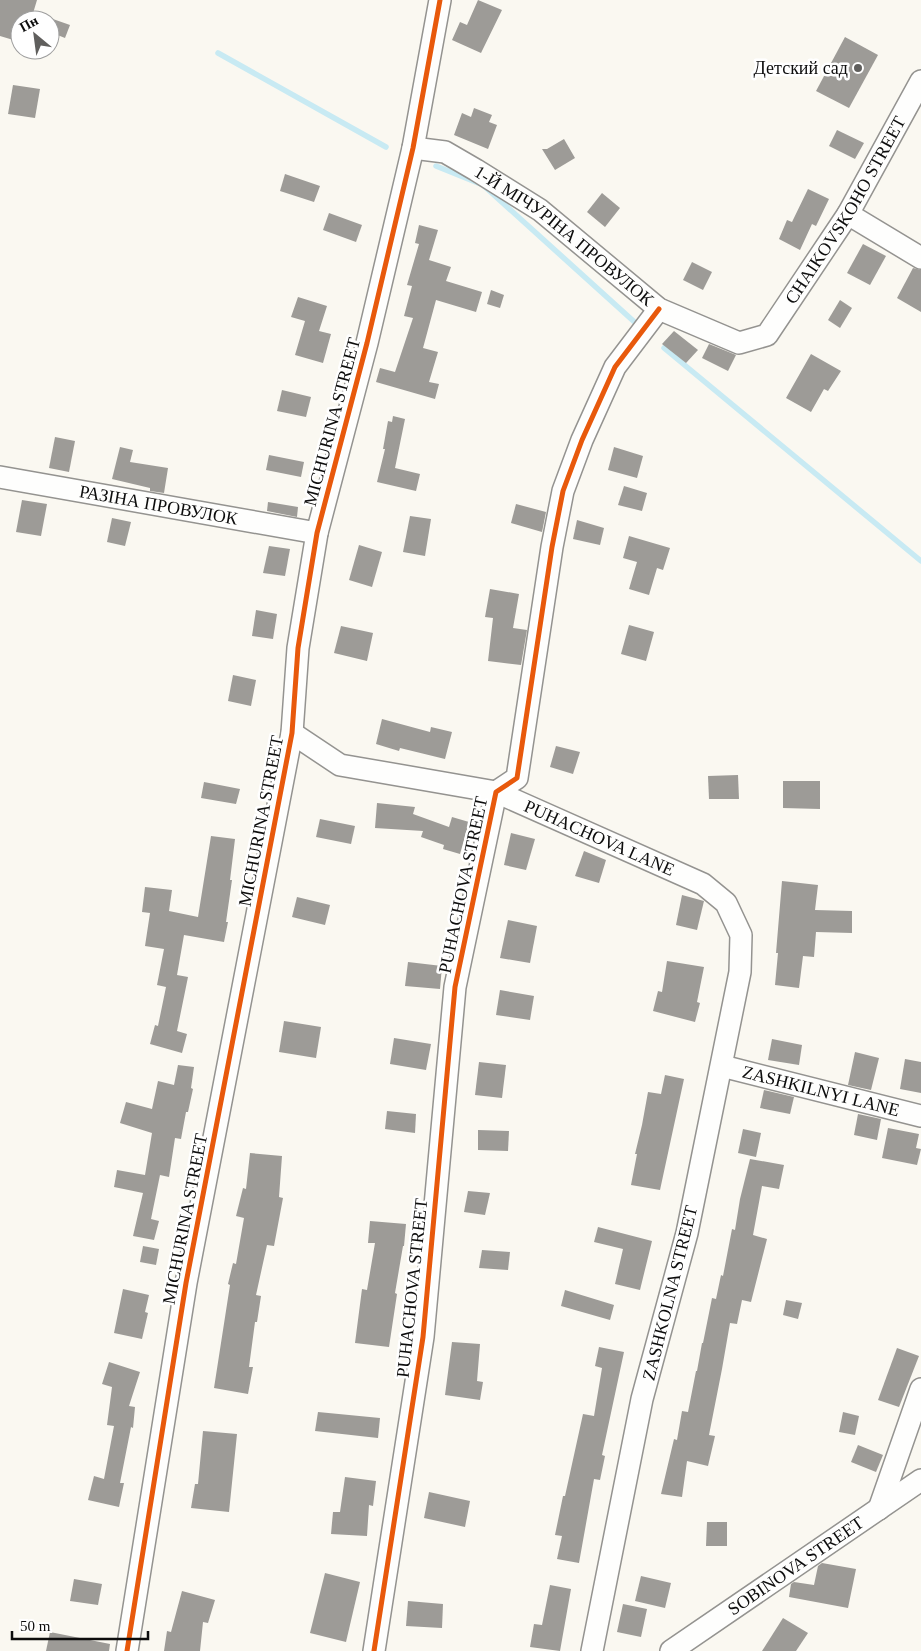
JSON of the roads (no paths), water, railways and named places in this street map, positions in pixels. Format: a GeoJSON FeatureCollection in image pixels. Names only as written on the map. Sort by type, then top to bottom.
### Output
{"type":"FeatureCollection","features":[{"type":"Feature","properties":{"kind":"street","name":"MICHURINA STREET"},"geometry":{"type":"LineString","coordinates":[[127,1651],[186,1283],[292,733],[298,648],[317,533],[366,343],[413,148],[440,0]]}},
{"type":"Feature","properties":{"kind":"street","name":"CHAIKOVSKOHO STREET"},"geometry":{"type":"LineString","coordinates":[[766,335],[848,214],[921,81]]}},
{"type":"Feature","properties":{"kind":"street","name":"1-Й МІЧУРІНА ПРОВУЛОК"},"geometry":{"type":"LineString","coordinates":[[413,148],[444,152],[540,210],[659,310],[739,343],[766,335]]}},
{"type":"Feature","properties":{"kind":"street"},"geometry":{"type":"LineString","coordinates":[[848,214],[921,258]]}},
{"type":"Feature","properties":{"kind":"street","name":"PUHACHOVA STREET"},"geometry":{"type":"LineString","coordinates":[[374,1651],[423,1337],[455,987],[496,792],[517,778],[552,547],[563,491],[582,440],[615,367],[659,310]]}},
{"type":"Feature","properties":{"kind":"street","name":"РАЗІНА ПРОВУЛОК"},"geometry":{"type":"LineString","coordinates":[[0,477],[317,533]]}},
{"type":"Feature","properties":{"kind":"street","name":"PUHACHOVA LANE"},"geometry":{"type":"LineString","coordinates":[[292,733],[340,765],[496,792],[703,884],[726,903],[741,935]]}},
{"type":"Feature","properties":{"kind":"street","name":"ZASHKOLNA STREET"},"geometry":{"type":"LineString","coordinates":[[592,1651],[642,1399],[687,1232],[722,1066],[740,972],[741,935]]}},
{"type":"Feature","properties":{"kind":"street","name":"ZASHKILNYI LANE"},"geometry":{"type":"LineString","coordinates":[[722,1066],[921,1116]]}},
{"type":"Feature","properties":{"kind":"street"},"geometry":{"type":"LineString","coordinates":[[880,1509],[921,1389]]}},
{"type":"Feature","properties":{"kind":"street","name":"SOBINOVA STREET"},"geometry":{"type":"LineString","coordinates":[[671,1651],[921,1480]]}},
{"type":"Feature","properties":{"kind":"waterway"},"geometry":{"type":"LineString","coordinates":[[218,53],[386,147]]}},
{"type":"Feature","properties":{"kind":"waterway"},"geometry":{"type":"LineString","coordinates":[[436,166],[483,185],[640,327]]}},
{"type":"Feature","properties":{"kind":"waterway"},"geometry":{"type":"LineString","coordinates":[[664,348],[921,561]]}},
{"type":"Feature","properties":{"kind":"place","name":"Детский сад"},"geometry":{"type":"Point","coordinates":[858,68]}}]}
